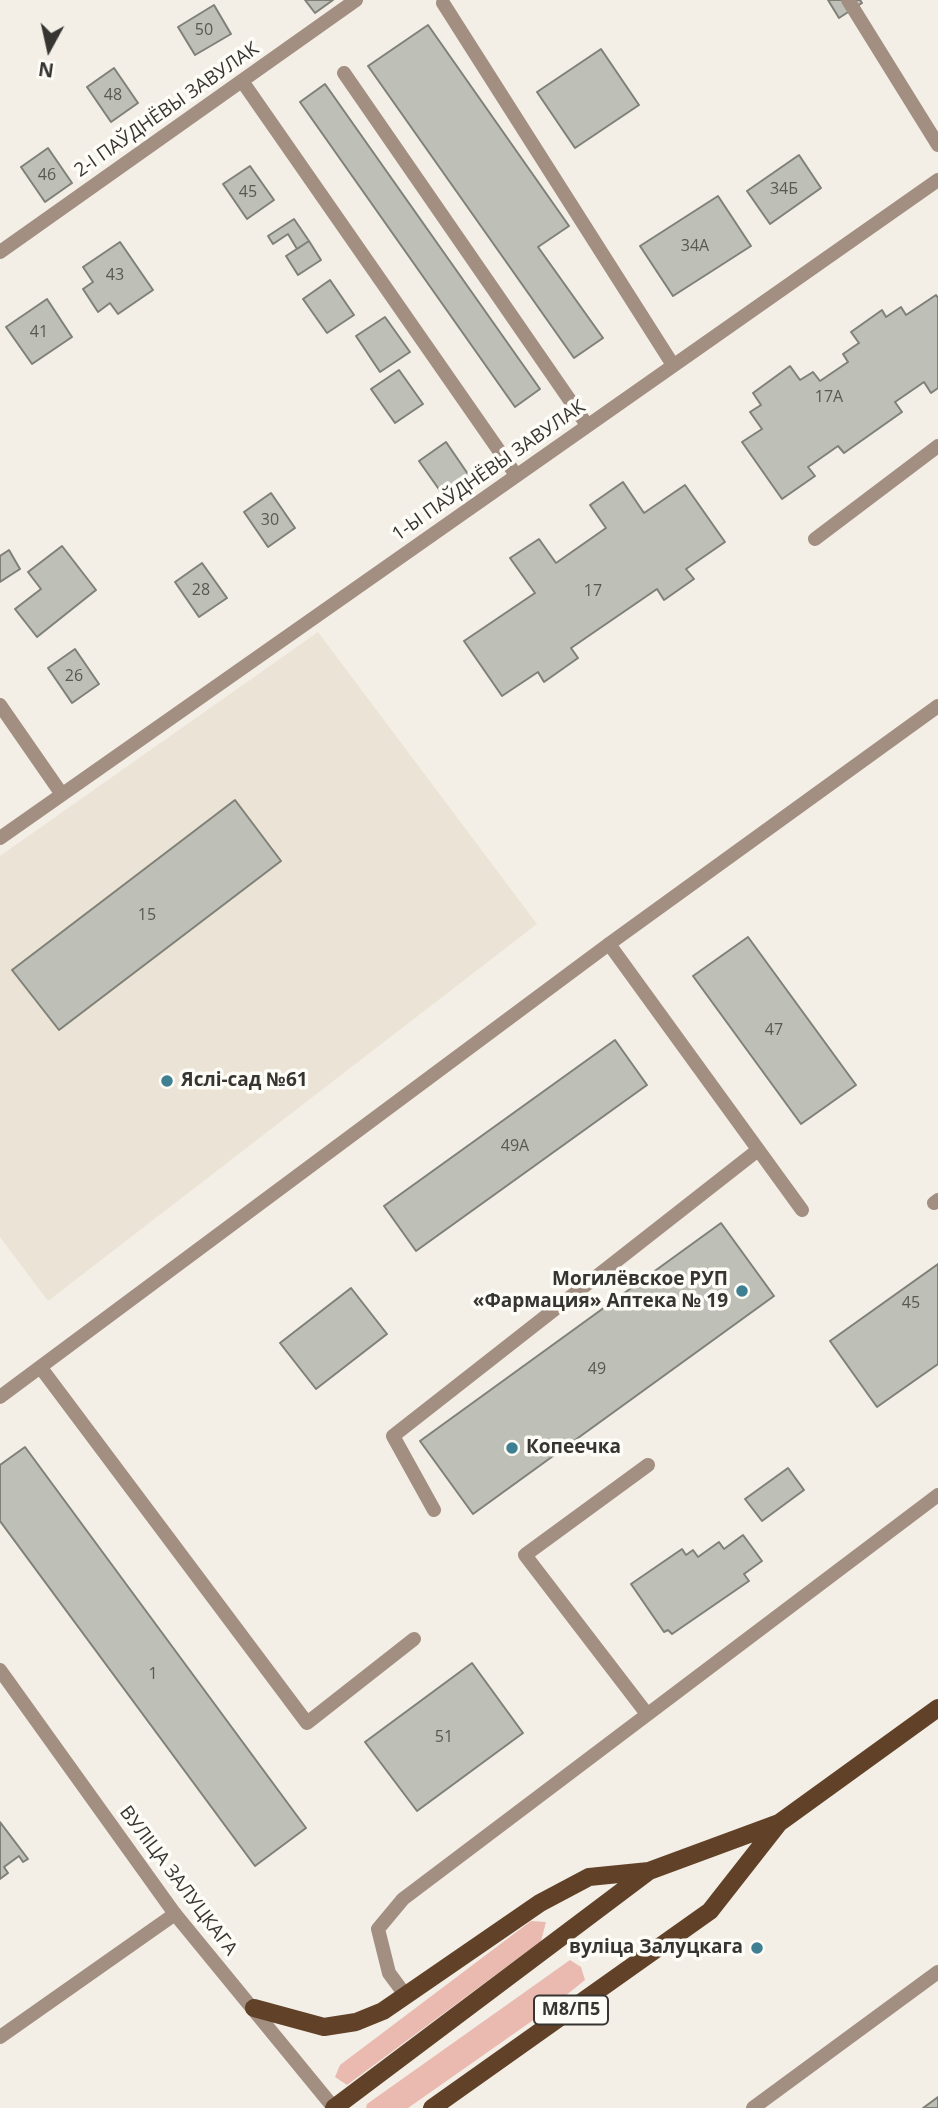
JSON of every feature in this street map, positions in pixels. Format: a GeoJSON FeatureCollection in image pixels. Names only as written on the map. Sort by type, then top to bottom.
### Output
{"type":"FeatureCollection","features":[{"type":"Feature","properties":{"kind":"main road","name":"М8/П5"},"geometry":{"type":"LineString","coordinates":[[432,2108],[710,1912],[779,1823],[938,1708]]}},
{"type":"Feature","properties":{"kind":"main road"},"geometry":{"type":"LineString","coordinates":[[254,2008],[324,2027],[356,2022],[383,2011],[540,1903],[589,1877],[649,1871],[779,1823]]}},
{"type":"Feature","properties":{"kind":"main road"},"geometry":{"type":"LineString","coordinates":[[334,2108],[649,1871]]}},
{"type":"Feature","properties":{"kind":"street","name":"2-І ПАЎДНЁВЫ ЗАВУЛАК"},"geometry":{"type":"LineString","coordinates":[[0,252],[356,0]]}},
{"type":"Feature","properties":{"kind":"street"},"geometry":{"type":"LineString","coordinates":[[848,0],[938,145]]}},
{"type":"Feature","properties":{"kind":"street"},"geometry":{"type":"LineString","coordinates":[[443,3],[673,365]]}},
{"type":"Feature","properties":{"kind":"street"},"geometry":{"type":"LineString","coordinates":[[344,73],[587,425]]}},
{"type":"Feature","properties":{"kind":"street"},"geometry":{"type":"LineString","coordinates":[[242,81],[516,475]]}},
{"type":"Feature","properties":{"kind":"street","name":"1-Ы ПАЎДНЁВЫ ЗАВУЛАК"},"geometry":{"type":"LineString","coordinates":[[0,838],[938,180]]}},
{"type":"Feature","properties":{"kind":"street"},"geometry":{"type":"LineString","coordinates":[[815,539],[938,446]]}},
{"type":"Feature","properties":{"kind":"street"},"geometry":{"type":"LineString","coordinates":[[0,705],[61,793]]}},
{"type":"Feature","properties":{"kind":"street"},"geometry":{"type":"LineString","coordinates":[[0,1397],[609,944],[938,706]]}},
{"type":"Feature","properties":{"kind":"street"},"geometry":{"type":"LineString","coordinates":[[609,944],[802,1210]]}},
{"type":"Feature","properties":{"kind":"street"},"geometry":{"type":"LineString","coordinates":[[434,1510],[393,1437],[758,1150]]}},
{"type":"Feature","properties":{"kind":"street"},"geometry":{"type":"LineString","coordinates":[[41,1368],[307,1723],[414,1639]]}},
{"type":"Feature","properties":{"kind":"street"},"geometry":{"type":"LineString","coordinates":[[647,1714],[525,1555],[648,1465]]}},
{"type":"Feature","properties":{"kind":"street"},"geometry":{"type":"LineString","coordinates":[[406,1996],[389,1973],[378,1928],[403,1899],[938,1495]]}},
{"type":"Feature","properties":{"kind":"street","name":"ВУЛІЦА ЗАЛУЦКАГА"},"geometry":{"type":"LineString","coordinates":[[0,1670],[175,1914],[334,2108]]}},
{"type":"Feature","properties":{"kind":"street"},"geometry":{"type":"LineString","coordinates":[[0,2037],[175,1914]]}},
{"type":"Feature","properties":{"kind":"street"},"geometry":{"type":"LineString","coordinates":[[753,2108],[938,1972]]}},
{"type":"Feature","properties":{"kind":"shaded area","name":"Яслі-сад №61"},"geometry":{"type":"Polygon","coordinates":[[[318,632],[537,924],[48,1301],[0,1237],[0,856],[318,632]]]}},
{"type":"Feature","properties":{"kind":"shaded area"},"geometry":{"type":"Polygon","coordinates":[[[531,1921],[546,1922],[541,1941],[347,2085],[335,2077],[340,2065],[531,1921]]]}},
{"type":"Feature","properties":{"kind":"shaded area"},"geometry":{"type":"Polygon","coordinates":[[[570,1960],[581,1967],[585,1980],[549,2009],[408,2108],[366,2108],[367,2104],[570,1960]]]}},
{"type":"Feature","properties":{"kind":"building"},"geometry":{"type":"Polygon","coordinates":[[[305,0],[333,0],[315,13],[305,0]]]}},
{"type":"Feature","properties":{"kind":"building"},"geometry":{"type":"Polygon","coordinates":[[[828,0],[860,0],[862,3],[839,18],[828,0]]]}},
{"type":"Feature","properties":{"kind":"building"},"geometry":{"type":"Polygon","coordinates":[[[214,5],[231,34],[195,55],[178,27],[214,5]]]}},
{"type":"Feature","properties":{"kind":"building"},"geometry":{"type":"Polygon","coordinates":[[[428,25],[569,226],[538,247],[603,338],[574,358],[368,66],[428,25]]]}},
{"type":"Feature","properties":{"kind":"building"},"geometry":{"type":"Polygon","coordinates":[[[601,49],[639,105],[575,148],[537,92],[601,49]]]}},
{"type":"Feature","properties":{"kind":"building"},"geometry":{"type":"Polygon","coordinates":[[[114,68],[138,103],[111,122],[87,87],[114,68]]]}},
{"type":"Feature","properties":{"kind":"building"},"geometry":{"type":"Polygon","coordinates":[[[325,84],[540,389],[515,407],[300,102],[325,84]]]}},
{"type":"Feature","properties":{"kind":"building"},"geometry":{"type":"Polygon","coordinates":[[[48,148],[72,183],[45,202],[21,167],[48,148]]]}},
{"type":"Feature","properties":{"kind":"building"},"geometry":{"type":"Polygon","coordinates":[[[799,155],[821,188],[770,224],[747,191],[799,155]]]}},
{"type":"Feature","properties":{"kind":"building"},"geometry":{"type":"Polygon","coordinates":[[[250,166],[274,200],[247,219],[223,184],[250,166]]]}},
{"type":"Feature","properties":{"kind":"building"},"geometry":{"type":"Polygon","coordinates":[[[718,196],[751,246],[673,296],[640,246],[718,196]]]}},
{"type":"Feature","properties":{"kind":"building"},"geometry":{"type":"Polygon","coordinates":[[[294,219],[309,241],[297,249],[288,234],[273,244],[268,236],[294,219]]]}},
{"type":"Feature","properties":{"kind":"building"},"geometry":{"type":"Polygon","coordinates":[[[309,241],[321,260],[298,275],[286,256],[309,241]]]}},
{"type":"Feature","properties":{"kind":"building"},"geometry":{"type":"Polygon","coordinates":[[[120,242],[153,290],[118,314],[110,303],[98,312],[83,289],[93,282],[83,267],[120,242]]]}},
{"type":"Feature","properties":{"kind":"building"},"geometry":{"type":"Polygon","coordinates":[[[330,280],[354,315],[327,333],[303,299],[330,280]]]}},
{"type":"Feature","properties":{"kind":"building"},"geometry":{"type":"Polygon","coordinates":[[[936,295],[938,388],[931,393],[924,382],[895,402],[902,412],[844,453],[838,446],[808,467],[815,476],[782,499],[742,442],[762,429],[750,412],[761,405],[753,393],[790,366],[800,380],[813,372],[820,381],[848,362],[843,354],[859,343],[851,332],[882,310],[886,317],[901,307],[906,315],[936,295]]]}},
{"type":"Feature","properties":{"kind":"building"},"geometry":{"type":"Polygon","coordinates":[[[47,299],[72,337],[32,364],[6,327],[47,299]]]}},
{"type":"Feature","properties":{"kind":"building"},"geometry":{"type":"Polygon","coordinates":[[[385,317],[410,352],[380,372],[356,336],[385,317]]]}},
{"type":"Feature","properties":{"kind":"building"},"geometry":{"type":"Polygon","coordinates":[[[399,370],[423,404],[395,423],[371,389],[399,370]]]}},
{"type":"Feature","properties":{"kind":"building"},"geometry":{"type":"Polygon","coordinates":[[[446,442],[470,477],[443,495],[419,461],[446,442]]]}},
{"type":"Feature","properties":{"kind":"building"},"geometry":{"type":"Polygon","coordinates":[[[623,482],[644,513],[685,485],[725,542],[686,569],[694,579],[664,600],[657,589],[571,648],[578,658],[544,682],[538,672],[502,696],[464,641],[535,593],[510,558],[539,539],[556,563],[606,528],[590,505],[623,482]]]}},
{"type":"Feature","properties":{"kind":"building"},"geometry":{"type":"Polygon","coordinates":[[[271,493],[295,528],[268,547],[244,512],[271,493]]]}},
{"type":"Feature","properties":{"kind":"building"},"geometry":{"type":"Polygon","coordinates":[[[62,546],[96,590],[37,637],[15,609],[41,589],[28,572],[62,546]]]}},
{"type":"Feature","properties":{"kind":"building"},"geometry":{"type":"Polygon","coordinates":[[[9,550],[20,569],[0,582],[0,556],[9,550]]]}},
{"type":"Feature","properties":{"kind":"building"},"geometry":{"type":"Polygon","coordinates":[[[202,563],[227,598],[199,617],[175,582],[202,563]]]}},
{"type":"Feature","properties":{"kind":"building"},"geometry":{"type":"Polygon","coordinates":[[[75,649],[99,684],[72,703],[48,668],[75,649]]]}},
{"type":"Feature","properties":{"kind":"building"},"geometry":{"type":"Polygon","coordinates":[[[235,800],[281,861],[59,1030],[12,970],[235,800]]]}},
{"type":"Feature","properties":{"kind":"building"},"geometry":{"type":"Polygon","coordinates":[[[748,937],[856,1085],[801,1124],[693,976],[748,937]]]}},
{"type":"Feature","properties":{"kind":"building"},"geometry":{"type":"Polygon","coordinates":[[[615,1040],[647,1085],[416,1251],[384,1206],[615,1040]]]}},
{"type":"Feature","properties":{"kind":"building"},"geometry":{"type":"Polygon","coordinates":[[[721,1223],[774,1296],[473,1514],[420,1441],[721,1223]]]}},
{"type":"Feature","properties":{"kind":"building"},"geometry":{"type":"Polygon","coordinates":[[[938,1264],[938,1364],[877,1407],[830,1341],[938,1264]]]}},
{"type":"Feature","properties":{"kind":"building"},"geometry":{"type":"Polygon","coordinates":[[[351,1288],[387,1334],[316,1389],[280,1343],[351,1288]]]}},
{"type":"Feature","properties":{"kind":"building"},"geometry":{"type":"Polygon","coordinates":[[[25,1447],[306,1828],[255,1866],[0,1521],[0,1465],[25,1447]]]}},
{"type":"Feature","properties":{"kind":"building"},"geometry":{"type":"Polygon","coordinates":[[[788,1468],[804,1490],[762,1521],[745,1499],[788,1468]]]}},
{"type":"Feature","properties":{"kind":"building"},"geometry":{"type":"Polygon","coordinates":[[[743,1535],[762,1561],[744,1574],[749,1581],[672,1634],[668,1630],[664,1632],[631,1584],[682,1549],[686,1555],[693,1550],[698,1557],[719,1542],[724,1549],[743,1535]]]}},
{"type":"Feature","properties":{"kind":"building"},"geometry":{"type":"Polygon","coordinates":[[[472,1663],[523,1733],[417,1811],[365,1742],[472,1663]]]}},
{"type":"Feature","properties":{"kind":"building"},"geometry":{"type":"Polygon","coordinates":[[[0,1822],[28,1859],[23,1862],[19,1856],[4,1867],[8,1873],[0,1879],[0,1822]]]}},
{"type":"Feature","properties":{"kind":"building"},"geometry":{"type":"Polygon","coordinates":[[[938,2097],[938,2108],[923,2108],[938,2097]]]}},
{"type":"Feature","properties":{"kind":"place","name":"Яслі-сад №61"},"geometry":{"type":"Point","coordinates":[167,1081]}},
{"type":"Feature","properties":{"kind":"place","name":"Могилёвское РУП «Фармация» Аптека № 19"},"geometry":{"type":"Point","coordinates":[742,1291]}},
{"type":"Feature","properties":{"kind":"place","name":"Копеечка"},"geometry":{"type":"Point","coordinates":[512,1448]}},
{"type":"Feature","properties":{"kind":"place","name":"вуліца Залуцкага"},"geometry":{"type":"Point","coordinates":[757,1948]}}]}
